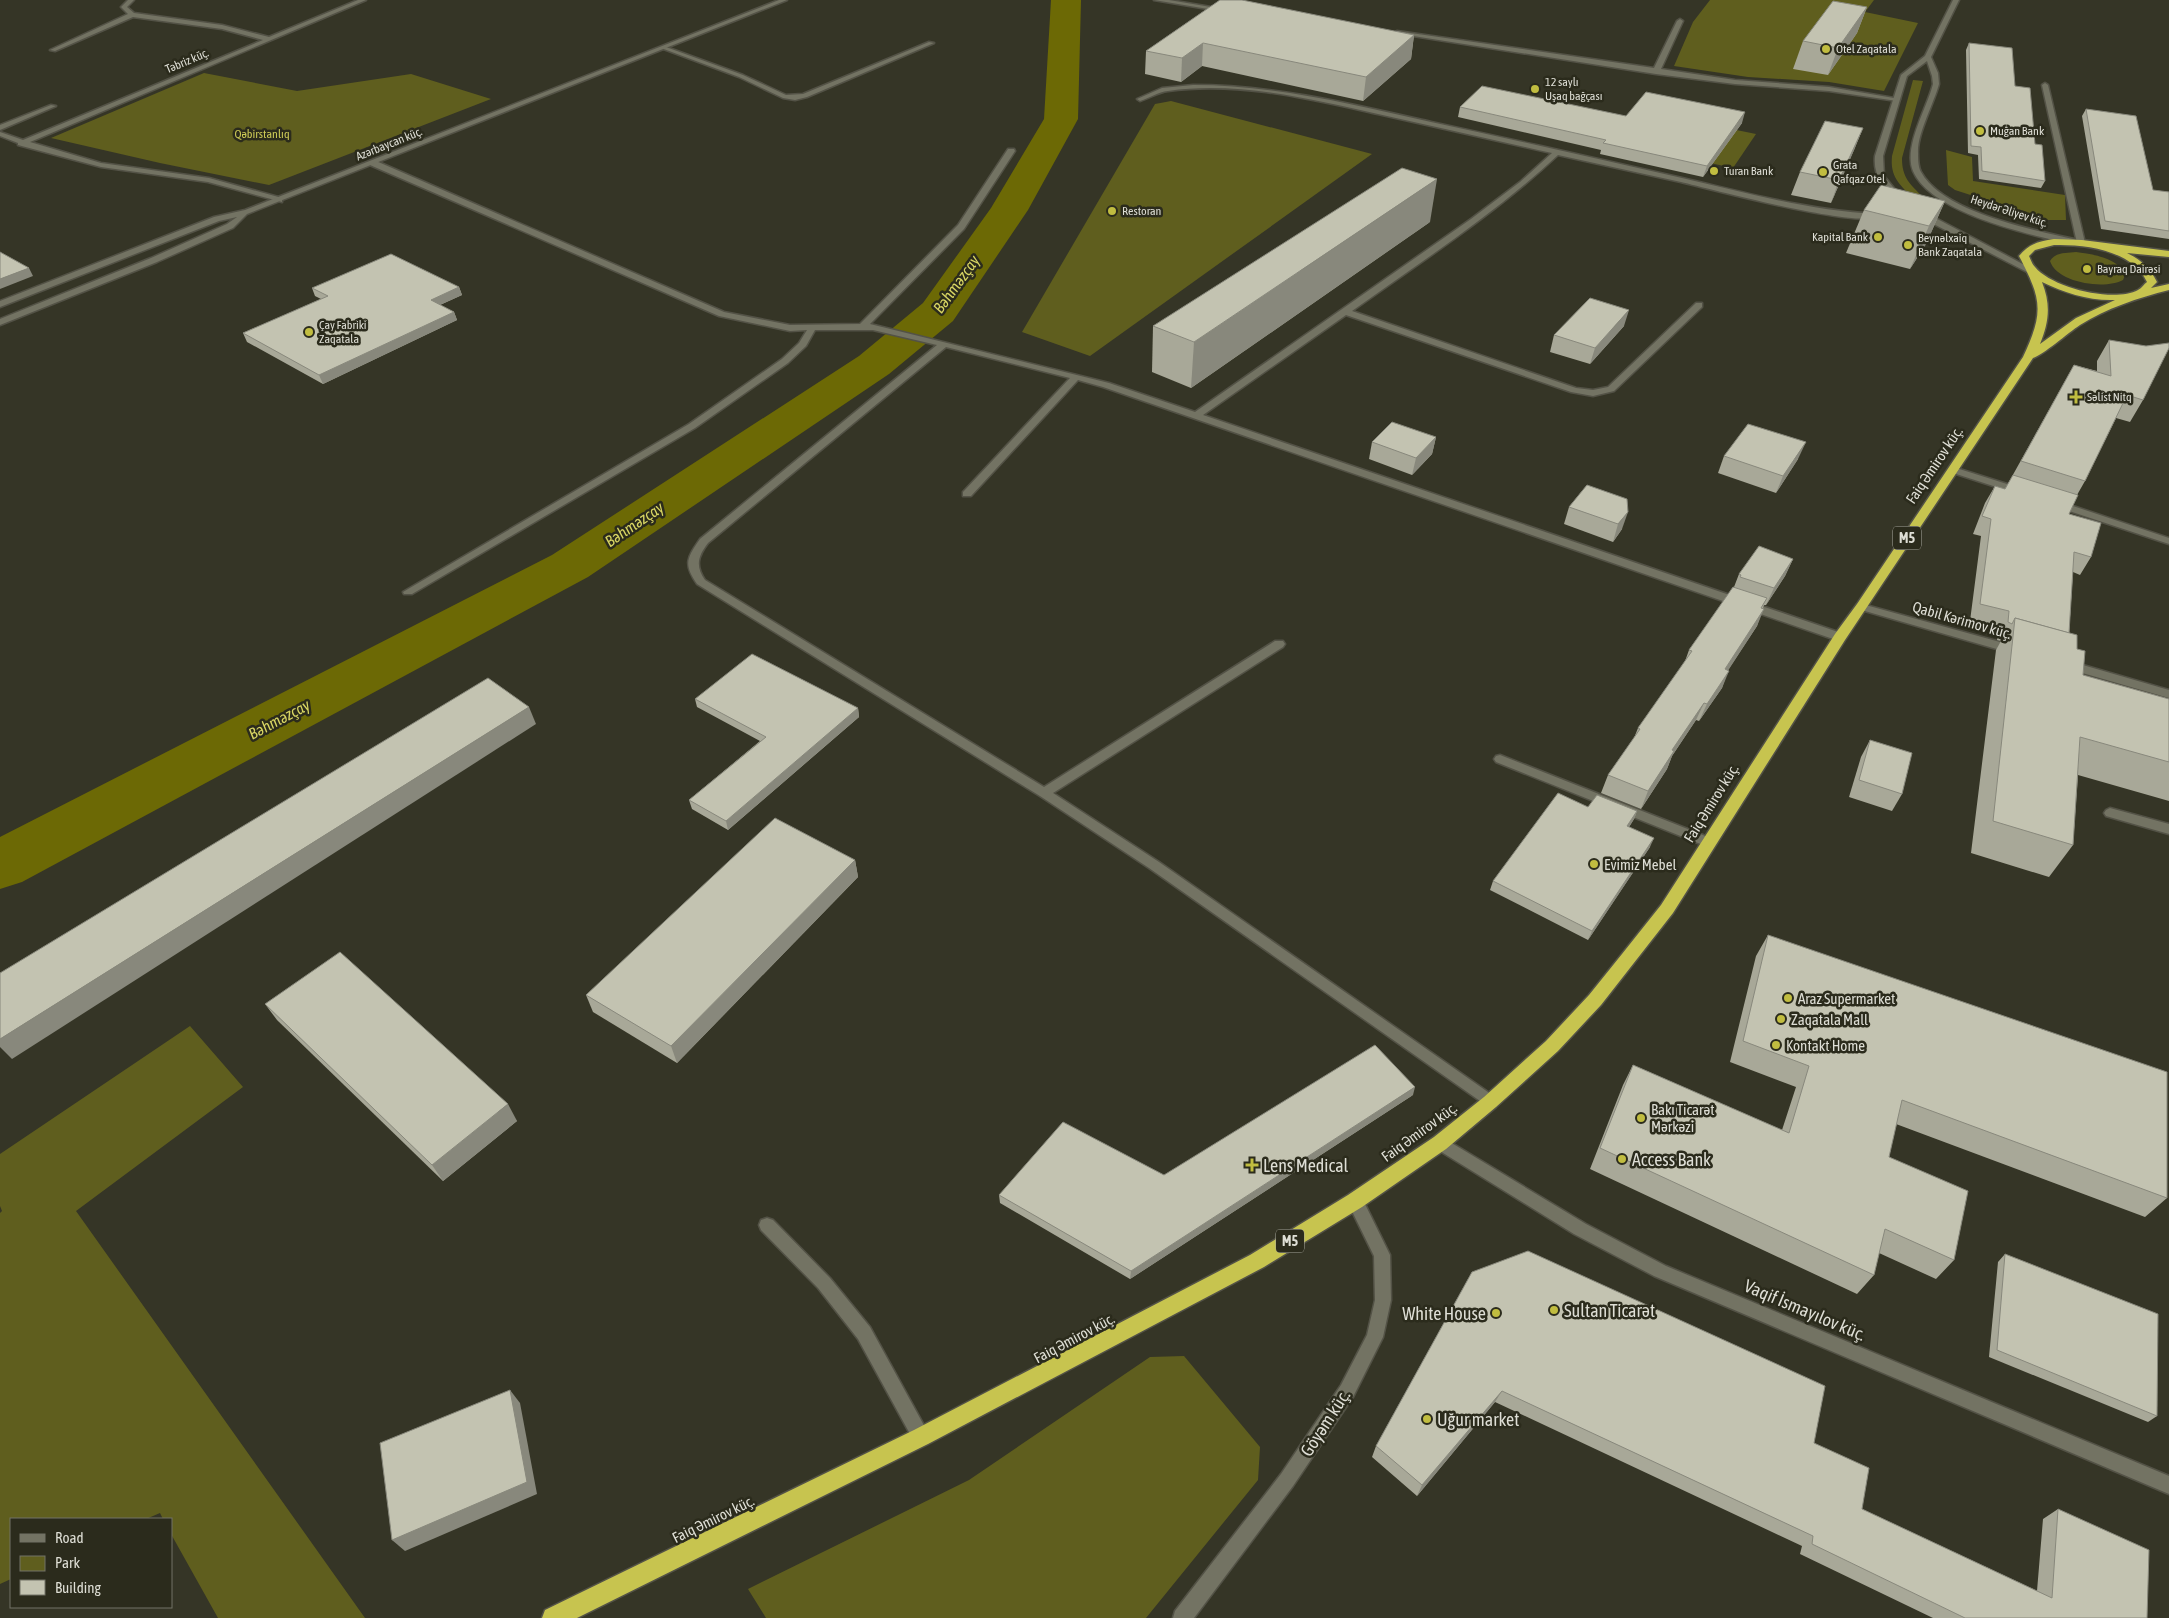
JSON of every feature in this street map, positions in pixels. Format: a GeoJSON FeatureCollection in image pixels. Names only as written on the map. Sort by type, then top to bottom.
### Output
{"type":"FeatureCollection","features":[{"type":"Feature","properties":{"kind":"highway"},"geometry":{"type":"LineString","coordinates":[[2169,254],[2081,243],[2048,242],[2036,245],[2028,250],[2024,256],[2025,264],[2032,271],[2058,286],[2094,296],[2120,297],[2169,287]]}},
{"type":"Feature","properties":{"kind":"highway"},"geometry":{"type":"LineString","coordinates":[[2028,358],[2057,334],[2078,320],[2098,310],[2141,294],[2150,288],[2152,282],[2150,274],[2143,266],[2116,252],[2081,243]]}},
{"type":"Feature","properties":{"kind":"highway"},"geometry":{"type":"LineString","coordinates":[[2028,358],[2042,326],[2045,309],[2042,294],[2032,271]]}},
{"type":"Feature","properties":{"kind":"highway","name":"Faiq Əmirov küç."},"geometry":{"type":"LineString","coordinates":[[553,1618],[921,1437],[1067,1363],[1224,1279],[1356,1201],[1440,1143],[1490,1102],[1552,1046],[1595,1000],[1667,909],[1840,637],[2028,358]]}},
{"type":"Feature","properties":{"kind":"street"},"geometry":{"type":"LineString","coordinates":[[131,0],[124,7],[132,15]]}},
{"type":"Feature","properties":{"kind":"street","name":"Təbriz küç."},"geometry":{"type":"LineString","coordinates":[[21,143],[362,0]]}},
{"type":"Feature","properties":{"kind":"street","name":"Azərbaycan küç."},"geometry":{"type":"LineString","coordinates":[[0,304],[217,219],[247,212],[279,200],[784,0]]}},
{"type":"Feature","properties":{"kind":"street"},"geometry":{"type":"LineString","coordinates":[[1157,0],[1238,12]]}},
{"type":"Feature","properties":{"kind":"street"},"geometry":{"type":"LineString","coordinates":[[1902,202],[1882,180],[1879,173],[1878,160],[1904,75],[1928,56],[1956,0]]}},
{"type":"Feature","properties":{"kind":"street"},"geometry":{"type":"LineString","coordinates":[[53,50],[132,15],[222,27],[268,39]]}},
{"type":"Feature","properties":{"kind":"street"},"geometry":{"type":"LineString","coordinates":[[1656,72],[1680,21]]}},
{"type":"Feature","properties":{"kind":"street"},"geometry":{"type":"LineString","coordinates":[[1390,32],[1656,72],[1759,85],[1851,92],[1897,99]]}},
{"type":"Feature","properties":{"kind":"street"},"geometry":{"type":"LineString","coordinates":[[664,48],[741,76],[785,97],[795,98],[806,96],[931,43]]}},
{"type":"Feature","properties":{"kind":"street","name":"Heydər Əliyev küç."},"geometry":{"type":"LineString","coordinates":[[1928,56],[1937,82],[1914,152],[1914,165],[1920,178],[1936,193],[1984,217],[2046,236],[2081,243]]}},
{"type":"Feature","properties":{"kind":"street"},"geometry":{"type":"LineString","coordinates":[[2045,86],[2081,243]]}},
{"type":"Feature","properties":{"kind":"street"},"geometry":{"type":"LineString","coordinates":[[1140,99],[1167,89],[1220,88],[1268,92],[1338,103],[1814,210],[1844,214],[1888,215]]}},
{"type":"Feature","properties":{"kind":"street"},"geometry":{"type":"LineString","coordinates":[[0,128],[53,106]]}},
{"type":"Feature","properties":{"kind":"street"},"geometry":{"type":"LineString","coordinates":[[0,134],[21,143],[102,165],[208,180],[279,200]]}},
{"type":"Feature","properties":{"kind":"street"},"geometry":{"type":"LineString","coordinates":[[863,326],[961,228],[1012,150]]}},
{"type":"Feature","properties":{"kind":"street"},"geometry":{"type":"LineString","coordinates":[[1196,416],[1474,221],[1523,184],[1556,152]]}},
{"type":"Feature","properties":{"kind":"street"},"geometry":{"type":"LineString","coordinates":[[373,163],[722,314],[790,328],[863,326],[1076,377],[1196,416],[1840,637]]}},
{"type":"Feature","properties":{"kind":"street"},"geometry":{"type":"LineString","coordinates":[[0,322],[154,260],[230,226],[247,212]]}},
{"type":"Feature","properties":{"kind":"street"},"geometry":{"type":"LineString","coordinates":[[1916,212],[2032,271]]}},
{"type":"Feature","properties":{"kind":"street"},"geometry":{"type":"LineString","coordinates":[[1344,311],[1574,390],[1594,393],[1611,389],[1699,305]]}},
{"type":"Feature","properties":{"kind":"street"},"geometry":{"type":"LineString","coordinates":[[0,312],[10,318]]}},
{"type":"Feature","properties":{"kind":"street"},"geometry":{"type":"LineString","coordinates":[[408,592],[692,426],[785,361],[803,344],[812,328]]}},
{"type":"Feature","properties":{"kind":"street"},"geometry":{"type":"LineString","coordinates":[[938,343],[704,541],[694,555],[693,571],[702,582],[1044,793],[1154,865],[1490,1102]]}},
{"type":"Feature","properties":{"kind":"street"},"geometry":{"type":"LineString","coordinates":[[967,494],[1076,377]]}},
{"type":"Feature","properties":{"kind":"street"},"geometry":{"type":"LineString","coordinates":[[1953,470],[2028,494]]}},
{"type":"Feature","properties":{"kind":"street"},"geometry":{"type":"LineString","coordinates":[[2047,501],[2169,542]]}},
{"type":"Feature","properties":{"kind":"street","name":"Qabil Kərimov küç."},"geometry":{"type":"LineString","coordinates":[[1862,607],[2025,653]]}},
{"type":"Feature","properties":{"kind":"street"},"geometry":{"type":"LineString","coordinates":[[1044,793],[1279,644]]}},
{"type":"Feature","properties":{"kind":"street"},"geometry":{"type":"LineString","coordinates":[[2054,661],[2169,694]]}},
{"type":"Feature","properties":{"kind":"street"},"geometry":{"type":"LineString","coordinates":[[1500,759],[1708,842]]}},
{"type":"Feature","properties":{"kind":"street"},"geometry":{"type":"LineString","coordinates":[[2110,813],[2169,829]]}},
{"type":"Feature","properties":{"kind":"street","name":"Vaqif İsmayılov küç."},"geometry":{"type":"LineString","coordinates":[[1440,1143],[1580,1229],[1660,1271],[2169,1485]]}},
{"type":"Feature","properties":{"kind":"street","name":"Göyəm küç."},"geometry":{"type":"LineString","coordinates":[[1182,1618],[1287,1480],[1347,1392],[1375,1337],[1383,1300],[1382,1255],[1356,1201]]}},
{"type":"Feature","properties":{"kind":"street"},"geometry":{"type":"LineString","coordinates":[[767,1225],[824,1284],[864,1333],[921,1437]]}},
{"type":"Feature","properties":{"kind":"green space"},"geometry":{"type":"Polygon","coordinates":[[[1710,0],[1874,0],[1865,12],[1918,23],[1884,91],[1829,82],[1748,77],[1674,66],[1693,22],[1710,0]]]}},
{"type":"Feature","properties":{"kind":"green space","name":"Qəbirstanlıq"},"geometry":{"type":"Polygon","coordinates":[[[204,73],[297,91],[411,74],[491,99],[269,185],[51,138],[204,73]]]}},
{"type":"Feature","properties":{"kind":"green space"},"geometry":{"type":"Polygon","coordinates":[[[1913,80],[1923,81],[1902,158],[1902,165],[1905,176],[1923,197],[1912,198],[1899,184],[1894,175],[1892,156],[1913,80]]]}},
{"type":"Feature","properties":{"kind":"green space"},"geometry":{"type":"Polygon","coordinates":[[[1171,101],[1372,154],[1090,356],[1022,332],[1155,104],[1171,101]]]}},
{"type":"Feature","properties":{"kind":"green space"},"geometry":{"type":"Polygon","coordinates":[[[1658,114],[1756,134],[1733,168],[1632,146],[1658,114]]]}},
{"type":"Feature","properties":{"kind":"green space"},"geometry":{"type":"Polygon","coordinates":[[[1946,150],[1972,157],[1973,181],[2065,195],[2066,220],[2048,220],[1955,190],[1948,185],[1946,150]]]}},
{"type":"Feature","properties":{"kind":"green space"},"geometry":{"type":"Polygon","coordinates":[[[2076,252],[2111,261],[2122,269],[2125,275],[2123,280],[2115,283],[2094,284],[2071,279],[2054,269],[2050,261],[2052,258],[2058,254],[2076,252]]]}},
{"type":"Feature","properties":{"kind":"green space"},"geometry":{"type":"Polygon","coordinates":[[[190,1026],[243,1087],[76,1211],[365,1618],[218,1618],[172,1536],[172,1518],[162,1518],[160,1513],[148,1518],[10,1518],[10,1579],[0,1584],[0,1213],[2,1211],[0,1206],[0,1154],[190,1026]]]}},
{"type":"Feature","properties":{"kind":"green space"},"geometry":{"type":"Polygon","coordinates":[[[1184,1356],[1260,1447],[1258,1480],[1146,1618],[766,1618],[748,1589],[969,1480],[1150,1357],[1184,1356]]]}},
{"type":"Feature","properties":{"kind":"building"},"geometry":{"type":"Polygon","coordinates":[[[1220,0],[1242,0],[1414,35],[1366,77],[1203,43],[1182,58],[1146,51],[1220,0]]]}},
{"type":"Feature","properties":{"kind":"building"},"geometry":{"type":"Polygon","coordinates":[[[1833,1],[1867,7],[1838,48],[1803,41],[1833,1]]]}},
{"type":"Feature","properties":{"kind":"building"},"geometry":{"type":"Polygon","coordinates":[[[1969,43],[2012,48],[2015,86],[2030,88],[2035,144],[2042,145],[2045,181],[1982,171],[1981,147],[1971,146],[1969,43]]]}},
{"type":"Feature","properties":{"kind":"building"},"geometry":{"type":"Polygon","coordinates":[[[1482,86],[1626,116],[1646,92],[1745,112],[1707,166],[1603,143],[1606,140],[1460,107],[1482,86]]]}},
{"type":"Feature","properties":{"kind":"building"},"geometry":{"type":"Polygon","coordinates":[[[2086,109],[2136,116],[2153,190],[2169,192],[2169,231],[2105,221],[2086,109]]]}},
{"type":"Feature","properties":{"kind":"building"},"geometry":{"type":"Polygon","coordinates":[[[1825,121],[1863,128],[1839,180],[1800,172],[1825,121]]]}},
{"type":"Feature","properties":{"kind":"building"},"geometry":{"type":"Polygon","coordinates":[[[1402,168],[1437,179],[1194,342],[1153,326],[1402,168]]]}},
{"type":"Feature","properties":{"kind":"building"},"geometry":{"type":"Polygon","coordinates":[[[1881,185],[1945,201],[1929,226],[1864,210],[1881,185]]]}},
{"type":"Feature","properties":{"kind":"building"},"geometry":{"type":"Polygon","coordinates":[[[0,252],[29,268],[0,279],[0,252]]]}},
{"type":"Feature","properties":{"kind":"building"},"geometry":{"type":"Polygon","coordinates":[[[391,254],[459,287],[431,300],[454,312],[319,375],[243,333],[328,296],[312,288],[391,254]]]}},
{"type":"Feature","properties":{"kind":"building"},"geometry":{"type":"Polygon","coordinates":[[[1590,298],[1629,310],[1595,348],[1554,335],[1590,298]]]}},
{"type":"Feature","properties":{"kind":"building"},"geometry":{"type":"Polygon","coordinates":[[[2109,340],[2146,346],[2169,343],[2169,348],[2143,400],[2127,395],[2085,481],[2021,461],[2074,365],[2111,376],[2109,340]]]}},
{"type":"Feature","properties":{"kind":"building"},"geometry":{"type":"Polygon","coordinates":[[[1392,422],[1436,437],[1416,458],[1372,442],[1392,422]]]}},
{"type":"Feature","properties":{"kind":"building"},"geometry":{"type":"Polygon","coordinates":[[[1748,424],[1806,442],[1783,476],[1724,456],[1748,424]]]}},
{"type":"Feature","properties":{"kind":"building"},"geometry":{"type":"Polygon","coordinates":[[[2013,475],[2078,495],[2069,514],[2101,523],[2091,557],[2074,552],[2069,633],[2015,618],[2012,624],[2008,622],[2009,611],[1980,604],[1991,519],[1982,516],[1995,486],[2005,489],[2013,475]]]}},
{"type":"Feature","properties":{"kind":"building"},"geometry":{"type":"Polygon","coordinates":[[[1587,485],[1627,499],[1628,512],[1618,524],[1569,507],[1587,485]]]}},
{"type":"Feature","properties":{"kind":"building"},"geometry":{"type":"Polygon","coordinates":[[[1759,546],[1793,559],[1774,588],[1740,577],[1741,575],[1739,574],[1759,546]]]}},
{"type":"Feature","properties":{"kind":"building"},"geometry":{"type":"Polygon","coordinates":[[[1733,587],[1767,598],[1761,608],[1764,609],[1725,669],[1729,671],[1707,704],[1704,703],[1672,750],[1674,751],[1648,791],[1608,775],[1640,729],[1638,728],[1692,651],[1689,650],[1733,587]]]}},
{"type":"Feature","properties":{"kind":"building"},"geometry":{"type":"Polygon","coordinates":[[[2015,618],[2077,635],[2077,649],[2085,651],[2083,675],[2169,699],[2169,762],[2080,737],[2073,845],[1993,821],[2015,618]]]}},
{"type":"Feature","properties":{"kind":"building"},"geometry":{"type":"Polygon","coordinates":[[[752,654],[858,708],[726,821],[689,800],[766,737],[695,699],[752,654]]]}},
{"type":"Feature","properties":{"kind":"building"},"geometry":{"type":"Polygon","coordinates":[[[488,678],[529,707],[0,1039],[0,973],[488,678]]]}},
{"type":"Feature","properties":{"kind":"building"},"geometry":{"type":"Polygon","coordinates":[[[1870,740],[1912,753],[1902,794],[1859,780],[1870,740]]]}},
{"type":"Feature","properties":{"kind":"building"},"geometry":{"type":"Polygon","coordinates":[[[1558,793],[1588,807],[1597,795],[1637,811],[1627,826],[1654,838],[1592,931],[1493,881],[1558,793]]]}},
{"type":"Feature","properties":{"kind":"building"},"geometry":{"type":"Polygon","coordinates":[[[775,818],[855,860],[671,1046],[586,995],[775,818]]]}},
{"type":"Feature","properties":{"kind":"building"},"geometry":{"type":"Polygon","coordinates":[[[1768,935],[2167,1072],[2167,1198],[1902,1100],[1889,1157],[1968,1191],[1954,1260],[1885,1229],[1874,1275],[1600,1148],[1633,1065],[1789,1133],[1809,1066],[1743,1041],[1768,935]]]}},
{"type":"Feature","properties":{"kind":"building"},"geometry":{"type":"Polygon","coordinates":[[[340,952],[508,1104],[432,1165],[265,1004],[340,952]]]}},
{"type":"Feature","properties":{"kind":"building"},"geometry":{"type":"Polygon","coordinates":[[[1375,1045],[1415,1087],[1131,1271],[999,1195],[1063,1122],[1164,1175],[1375,1045]]]}},
{"type":"Feature","properties":{"kind":"building"},"geometry":{"type":"Polygon","coordinates":[[[1528,1251],[1825,1386],[1814,1443],[1869,1468],[1862,1509],[2052,1598],[2058,1509],[2149,1550],[2147,1618],[1965,1618],[1812,1544],[1813,1536],[1502,1391],[1422,1485],[1376,1446],[1472,1272],[1528,1251]]]}},
{"type":"Feature","properties":{"kind":"building"},"geometry":{"type":"Polygon","coordinates":[[[2005,1254],[2158,1314],[2157,1416],[1997,1350],[2005,1254]]]}},
{"type":"Feature","properties":{"kind":"building"},"geometry":{"type":"Polygon","coordinates":[[[510,1390],[527,1482],[392,1540],[380,1443],[510,1390]]]}},
{"type":"Feature","properties":{"kind":"waterway","name":"Bəhməzçay"},"geometry":{"type":"LineString","coordinates":[[0,865],[570,566],[874,365],[938,312],[1009,210],[1061,119],[1066,0]]}},
{"type":"Feature","properties":{"kind":"place","name":"Otel Zaqatala"},"geometry":{"type":"Point","coordinates":[1826,49]}},
{"type":"Feature","properties":{"kind":"place","name":"12 saylı Uşaq bağçası"},"geometry":{"type":"Point","coordinates":[1535,89]}},
{"type":"Feature","properties":{"kind":"place","name":"Muğan Bank"},"geometry":{"type":"Point","coordinates":[1980,131]}},
{"type":"Feature","properties":{"kind":"place","name":"Turan Bank"},"geometry":{"type":"Point","coordinates":[1714,171]}},
{"type":"Feature","properties":{"kind":"place","name":"Grata Qafqaz Otel"},"geometry":{"type":"Point","coordinates":[1823,172]}},
{"type":"Feature","properties":{"kind":"place","name":"Restoran"},"geometry":{"type":"Point","coordinates":[1112,211]}},
{"type":"Feature","properties":{"kind":"place","name":"Kapital Bank"},"geometry":{"type":"Point","coordinates":[1878,237]}},
{"type":"Feature","properties":{"kind":"place","name":"Beynəlxaiq Bank Zaqatala"},"geometry":{"type":"Point","coordinates":[1908,245]}},
{"type":"Feature","properties":{"kind":"place","name":"Bayraq Dairəsi"},"geometry":{"type":"Point","coordinates":[2087,269]}},
{"type":"Feature","properties":{"kind":"place","name":"Çay Fabriki Zaqatala"},"geometry":{"type":"Point","coordinates":[309,332]}},
{"type":"Feature","properties":{"kind":"place","name":"Səlist Nitq"},"geometry":{"type":"Point","coordinates":[2076,397]}},
{"type":"Feature","properties":{"kind":"place","name":"Evimiz Mebel"},"geometry":{"type":"Point","coordinates":[1594,864]}},
{"type":"Feature","properties":{"kind":"place","name":"Araz Supermarket"},"geometry":{"type":"Point","coordinates":[1788,998]}},
{"type":"Feature","properties":{"kind":"place","name":"Zaqatala Mall"},"geometry":{"type":"Point","coordinates":[1781,1019]}},
{"type":"Feature","properties":{"kind":"place","name":"Kontakt Home"},"geometry":{"type":"Point","coordinates":[1776,1045]}},
{"type":"Feature","properties":{"kind":"place","name":"Bakı Ticarət Mərkəzi"},"geometry":{"type":"Point","coordinates":[1641,1118]}},
{"type":"Feature","properties":{"kind":"place","name":"Access Bank"},"geometry":{"type":"Point","coordinates":[1622,1159]}},
{"type":"Feature","properties":{"kind":"place","name":"Lens Medical"},"geometry":{"type":"Point","coordinates":[1252,1165]}},
{"type":"Feature","properties":{"kind":"place","name":"Sultan Ticarət"},"geometry":{"type":"Point","coordinates":[1554,1310]}},
{"type":"Feature","properties":{"kind":"place","name":"White House"},"geometry":{"type":"Point","coordinates":[1496,1313]}},
{"type":"Feature","properties":{"kind":"place","name":"Uğur market"},"geometry":{"type":"Point","coordinates":[1427,1419]}}]}
